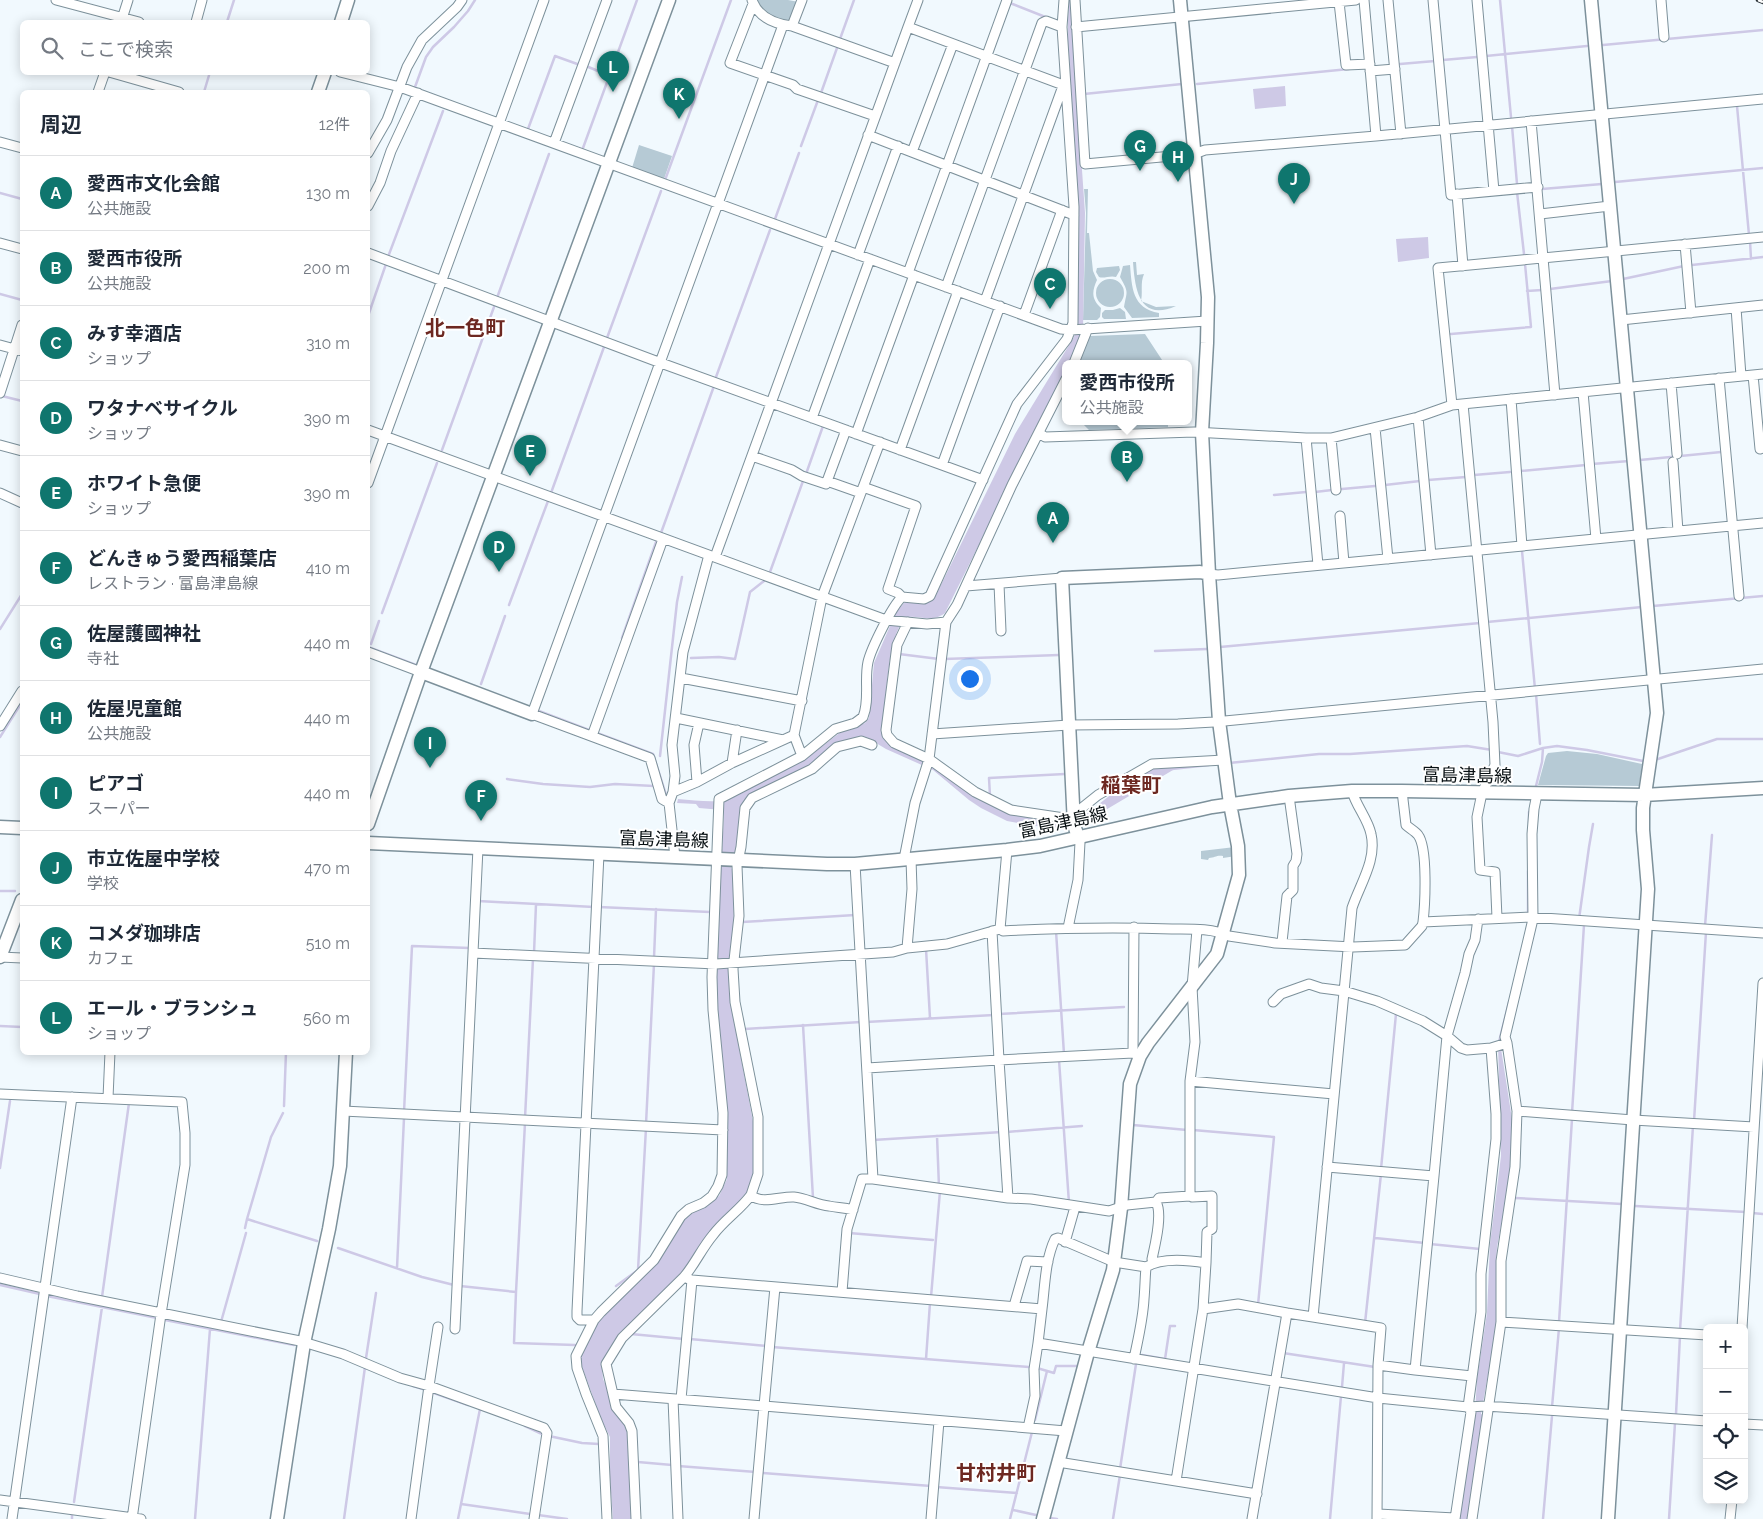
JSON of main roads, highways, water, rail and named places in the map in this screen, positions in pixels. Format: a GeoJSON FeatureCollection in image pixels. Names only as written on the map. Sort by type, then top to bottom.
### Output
{"type":"FeatureCollection","features":[{"type":"Feature","properties":{"kind":"waterway"},"geometry":{"type":"LineString","coordinates":[[228,20],[234,0]]}},
{"type":"Feature","properties":{"kind":"waterway"},"geometry":{"type":"LineString","coordinates":[[415,87],[426,57],[433,47],[468,11],[475,0]]}},
{"type":"Feature","properties":{"kind":"waterway"},"geometry":{"type":"LineString","coordinates":[[583,148],[637,0]]}},
{"type":"Feature","properties":{"kind":"waterway"},"geometry":{"type":"LineString","coordinates":[[665,180],[731,0]]}},
{"type":"Feature","properties":{"kind":"waterway"},"geometry":{"type":"LineString","coordinates":[[840,39],[854,0]]}},
{"type":"Feature","properties":{"kind":"waterway"},"geometry":{"type":"LineString","coordinates":[[1500,0],[1511,117]]}},
{"type":"Feature","properties":{"kind":"waterway"},"geometry":{"type":"LineString","coordinates":[[1010,3],[1048,18]]}},
{"type":"Feature","properties":{"kind":"waterway"},"geometry":{"type":"LineString","coordinates":[[1603,45],[1763,30]]}},
{"type":"Feature","properties":{"kind":"waterway"},"geometry":{"type":"LineString","coordinates":[[1486,56],[1587,46]]}},
{"type":"Feature","properties":{"kind":"waterway"},"geometry":{"type":"LineString","coordinates":[[821,93],[837,48]]}},
{"type":"Feature","properties":{"kind":"waterway"},"geometry":{"type":"LineString","coordinates":[[528,129],[555,56],[580,65]]}},
{"type":"Feature","properties":{"kind":"waterway"},"geometry":{"type":"LineString","coordinates":[[1443,60],[1477,57]]}},
{"type":"Feature","properties":{"kind":"waterway"},"geometry":{"type":"LineString","coordinates":[[1400,64],[1435,61]]}},
{"type":"Feature","properties":{"kind":"waterway"},"geometry":{"type":"LineString","coordinates":[[586,66],[610,76]]}},
{"type":"Feature","properties":{"kind":"waterway"},"geometry":{"type":"LineString","coordinates":[[1197,84],[1349,69]]}},
{"type":"Feature","properties":{"kind":"waterway"},"geometry":{"type":"LineString","coordinates":[[205,90],[209,75]]}},
{"type":"Feature","properties":{"kind":"waterway"},"geometry":{"type":"LineString","coordinates":[[1084,94],[1182,84]]}},
{"type":"Feature","properties":{"kind":"waterway"},"geometry":{"type":"LineString","coordinates":[[801,146],[818,100]]}},
{"type":"Feature","properties":{"kind":"waterway"},"geometry":{"type":"LineString","coordinates":[[1737,106],[1749,235]]}},
{"type":"Feature","properties":{"kind":"waterway"},"geometry":{"type":"LineString","coordinates":[[388,257],[443,111]]}},
{"type":"Feature","properties":{"kind":"waterway"},"geometry":{"type":"LineString","coordinates":[[1512,126],[1517,184]]}},
{"type":"Feature","properties":{"kind":"waterway"},"geometry":{"type":"LineString","coordinates":[[775,219],[799,153]]}},
{"type":"Feature","properties":{"kind":"waterway"},"geometry":{"type":"LineString","coordinates":[[497,298],[549,154]]}},
{"type":"Feature","properties":{"kind":"waterway"},"geometry":{"type":"LineString","coordinates":[[1615,182],[1763,168]]}},
{"type":"Feature","properties":{"kind":"waterway"},"geometry":{"type":"LineString","coordinates":[[1542,189],[1602,184]]}},
{"type":"Feature","properties":{"kind":"waterway"},"geometry":{"type":"LineString","coordinates":[[607,338],[661,191]]}},
{"type":"Feature","properties":{"kind":"waterway"},"geometry":{"type":"LineString","coordinates":[[1517,192],[1524,254]]}},
{"type":"Feature","properties":{"kind":"waterway"},"geometry":{"type":"LineString","coordinates":[[0,193],[20,198]]}},
{"type":"Feature","properties":{"kind":"waterway"},"geometry":{"type":"LineString","coordinates":[[716,377],[770,230]]}},
{"type":"Feature","properties":{"kind":"waterway"},"geometry":{"type":"LineString","coordinates":[[1750,241],[1751,259]]}},
{"type":"Feature","properties":{"kind":"waterway"},"geometry":{"type":"LineString","coordinates":[[1692,265],[1763,257]]}},
{"type":"Feature","properties":{"kind":"waterway"},"geometry":{"type":"LineString","coordinates":[[370,310],[386,264]]}},
{"type":"Feature","properties":{"kind":"waterway"},"geometry":{"type":"LineString","coordinates":[[1451,334],[1531,327],[1525,264]]}},
{"type":"Feature","properties":{"kind":"waterway"},"geometry":{"type":"LineString","coordinates":[[1623,279],[1684,266]]}},
{"type":"Feature","properties":{"kind":"waterway"},"geometry":{"type":"LineString","coordinates":[[1550,289],[1612,281]]}},
{"type":"Feature","properties":{"kind":"waterway"},"geometry":{"type":"LineString","coordinates":[[1527,291],[1542,290]]}},
{"type":"Feature","properties":{"kind":"waterway"},"geometry":{"type":"LineString","coordinates":[[0,294],[20,299]]}},
{"type":"Feature","properties":{"kind":"waterway"},"geometry":{"type":"LineString","coordinates":[[442,450],[494,307]]}},
{"type":"Feature","properties":{"kind":"waterway"},"geometry":{"type":"LineString","coordinates":[[551,493],[604,347]]}},
{"type":"Feature","properties":{"kind":"waterway"},"geometry":{"type":"LineString","coordinates":[[661,533],[714,386]]}},
{"type":"Feature","properties":{"kind":"waterway"},"geometry":{"type":"LineString","coordinates":[[2,396],[20,400]]}},
{"type":"Feature","properties":{"kind":"waterway"},"geometry":{"type":"LineString","coordinates":[[806,474],[823,426]]}},
{"type":"Feature","properties":{"kind":"waterway"},"geometry":{"type":"LineString","coordinates":[[1640,460],[1721,452]]}},
{"type":"Feature","properties":{"kind":"waterway"},"geometry":{"type":"LineString","coordinates":[[1592,464],[1629,461]]}},
{"type":"Feature","properties":{"kind":"waterway"},"geometry":{"type":"LineString","coordinates":[[382,613],[437,463]]}},
{"type":"Feature","properties":{"kind":"waterway"},"geometry":{"type":"LineString","coordinates":[[1520,471],[1586,465]]}},
{"type":"Feature","properties":{"kind":"waterway"},"geometry":{"type":"LineString","coordinates":[[1474,475],[1510,472]]}},
{"type":"Feature","properties":{"kind":"waterway"},"geometry":{"type":"LineString","coordinates":[[1428,480],[1466,477]]}},
{"type":"Feature","properties":{"kind":"waterway"},"geometry":{"type":"LineString","coordinates":[[770,572],[803,481]]}},
{"type":"Feature","properties":{"kind":"waterway"},"geometry":{"type":"LineString","coordinates":[[1385,485],[1420,481]]}},
{"type":"Feature","properties":{"kind":"waterway"},"geometry":{"type":"LineString","coordinates":[[1342,489],[1375,486]]}},
{"type":"Feature","properties":{"kind":"waterway"},"geometry":{"type":"LineString","coordinates":[[1315,492],[1332,490]]}},
{"type":"Feature","properties":{"kind":"waterway"},"geometry":{"type":"LineString","coordinates":[[1274,495],[1306,492]]}},
{"type":"Feature","properties":{"kind":"waterway"},"geometry":{"type":"LineString","coordinates":[[509,605],[548,501]]}},
{"type":"Feature","properties":{"kind":"waterway"},"geometry":{"type":"LineString","coordinates":[[15,504],[20,507]]}},
{"type":"Feature","properties":{"kind":"waterway"},"geometry":{"type":"LineString","coordinates":[[622,638],[656,542]]}},
{"type":"Feature","properties":{"kind":"waterway"},"geometry":{"type":"LineString","coordinates":[[1522,551],[1535,689]]}},
{"type":"Feature","properties":{"kind":"waterway"},"geometry":{"type":"LineString","coordinates":[[660,756],[677,602],[682,577]]}},
{"type":"Feature","properties":{"kind":"waterway"},"geometry":{"type":"LineString","coordinates":[[691,658],[719,657],[735,659],[750,592],[764,581]]}},
{"type":"Feature","properties":{"kind":"waterway"},"geometry":{"type":"LineString","coordinates":[[1653,606],[1763,596]]}},
{"type":"Feature","properties":{"kind":"waterway"},"geometry":{"type":"LineString","coordinates":[[0,629],[20,597]]}},
{"type":"Feature","properties":{"kind":"waterway"},"geometry":{"type":"LineString","coordinates":[[1487,622],[1642,607]]}},
{"type":"Feature","properties":{"kind":"waterway"},"geometry":{"type":"LineString","coordinates":[[481,684],[505,616]]}},
{"type":"Feature","properties":{"kind":"waterway"},"geometry":{"type":"LineString","coordinates":[[371,644],[379,621]]}},
{"type":"Feature","properties":{"kind":"waterway"},"geometry":{"type":"LineString","coordinates":[[1220,647],[1480,623]]}},
{"type":"Feature","properties":{"kind":"waterway"},"geometry":{"type":"LineString","coordinates":[[370,648],[416,665]]}},
{"type":"Feature","properties":{"kind":"waterway"},"geometry":{"type":"LineString","coordinates":[[1155,651],[1207,649]]}},
{"type":"Feature","properties":{"kind":"waterway"},"geometry":{"type":"LineString","coordinates":[[899,654],[939,659]]}},
{"type":"Feature","properties":{"kind":"waterway"},"geometry":{"type":"LineString","coordinates":[[944,659],[1059,655]]}},
{"type":"Feature","properties":{"kind":"waterway"},"geometry":{"type":"LineString","coordinates":[[1536,694],[1540,744]]}},
{"type":"Feature","properties":{"kind":"waterway"},"geometry":{"type":"LineString","coordinates":[[0,737],[20,705]]}},
{"type":"Feature","properties":{"kind":"waterway"},"geometry":{"type":"LineString","coordinates":[[539,711],[589,730]]}},
{"type":"Feature","properties":{"kind":"waterway"},"geometry":{"type":"LineString","coordinates":[[597,733],[653,754],[666,795]]}},
{"type":"Feature","properties":{"kind":"waterway"},"geometry":{"type":"LineString","coordinates":[[1658,759],[1717,739],[1763,739]]}},
{"type":"Feature","properties":{"kind":"waterway"},"geometry":{"type":"LineString","coordinates":[[1229,763],[1319,754],[1350,754],[1467,746],[1492,750]]}},
{"type":"Feature","properties":{"kind":"waterway"},"geometry":{"type":"LineString","coordinates":[[1498,752],[1518,756],[1543,748],[1557,746],[1643,761]]}},
{"type":"Feature","properties":{"kind":"waterway"},"geometry":{"type":"LineString","coordinates":[[1536,786],[1542,762],[1543,748]]}},
{"type":"Feature","properties":{"kind":"waterway"},"geometry":{"type":"LineString","coordinates":[[1172,769],[1209,765]]}},
{"type":"Feature","properties":{"kind":"waterway"},"geometry":{"type":"LineString","coordinates":[[990,796],[989,778],[1065,774]]}},
{"type":"Feature","properties":{"kind":"waterway"},"geometry":{"type":"LineString","coordinates":[[507,779],[543,784],[590,787],[615,784],[654,786]]}},
{"type":"Feature","properties":{"kind":"waterway"},"geometry":{"type":"LineString","coordinates":[[1529,812],[1529,823]]}},
{"type":"Feature","properties":{"kind":"waterway"},"geometry":{"type":"LineString","coordinates":[[1579,919],[1593,824]]}},
{"type":"Feature","properties":{"kind":"waterway"},"geometry":{"type":"LineString","coordinates":[[1705,926],[1712,835]]}},
{"type":"Feature","properties":{"kind":"waterway"},"geometry":{"type":"LineString","coordinates":[[1528,871],[1528,915]]}},
{"type":"Feature","properties":{"kind":"waterway"},"geometry":{"type":"LineString","coordinates":[[0,891],[15,891]]}},
{"type":"Feature","properties":{"kind":"waterway"},"geometry":{"type":"LineString","coordinates":[[478,901],[594,907]]}},
{"type":"Feature","properties":{"kind":"waterway"},"geometry":{"type":"LineString","coordinates":[[534,953],[536,904]]}},
{"type":"Feature","properties":{"kind":"waterway"},"geometry":{"type":"LineString","coordinates":[[599,907],[710,912]]}},
{"type":"Feature","properties":{"kind":"waterway"},"geometry":{"type":"LineString","coordinates":[[654,958],[656,909]]}},
{"type":"Feature","properties":{"kind":"waterway"},"geometry":{"type":"LineString","coordinates":[[742,922],[855,915]]}},
{"type":"Feature","properties":{"kind":"waterway"},"geometry":{"type":"LineString","coordinates":[[1572,1113],[1584,925]]}},
{"type":"Feature","properties":{"kind":"waterway"},"geometry":{"type":"LineString","coordinates":[[1056,931],[1064,1054]]}},
{"type":"Feature","properties":{"kind":"waterway"},"geometry":{"type":"LineString","coordinates":[[1694,1121],[1706,932]]}},
{"type":"Feature","properties":{"kind":"waterway"},"geometry":{"type":"LineString","coordinates":[[404,1112],[412,946],[470,948]]}},
{"type":"Feature","properties":{"kind":"waterway"},"geometry":{"type":"LineString","coordinates":[[926,949],[930,1018]]}},
{"type":"Feature","properties":{"kind":"waterway"},"geometry":{"type":"LineString","coordinates":[[525,1118],[533,959]]}},
{"type":"Feature","properties":{"kind":"waterway"},"geometry":{"type":"LineString","coordinates":[[646,1124],[654,964]]}},
{"type":"Feature","properties":{"kind":"waterway"},"geometry":{"type":"LineString","coordinates":[[1499,1042],[1509,1002]]}},
{"type":"Feature","properties":{"kind":"waterway"},"geometry":{"type":"LineString","coordinates":[[999,1014],[1124,1007]]}},
{"type":"Feature","properties":{"kind":"waterway"},"geometry":{"type":"LineString","coordinates":[[1381,1169],[1396,1014]]}},
{"type":"Feature","properties":{"kind":"waterway"},"geometry":{"type":"LineString","coordinates":[[866,1022],[994,1015]]}},
{"type":"Feature","properties":{"kind":"waterway"},"geometry":{"type":"LineString","coordinates":[[745,1029],[861,1022]]}},
{"type":"Feature","properties":{"kind":"waterway"},"geometry":{"type":"LineString","coordinates":[[803,1025],[813,1198]]}},
{"type":"Feature","properties":{"kind":"waterway"},"geometry":{"type":"LineString","coordinates":[[0,1026],[20,1027]]}},
{"type":"Feature","properties":{"kind":"waterway"},"geometry":{"type":"LineString","coordinates":[[284,1106],[286,1055]]}},
{"type":"Feature","properties":{"kind":"waterway"},"geometry":{"type":"LineString","coordinates":[[1059,1060],[1069,1203]]}},
{"type":"Feature","properties":{"kind":"waterway"},"geometry":{"type":"LineString","coordinates":[[0,1168],[10,1101]]}},
{"type":"Feature","properties":{"kind":"waterway"},"geometry":{"type":"LineString","coordinates":[[102,1297],[129,1103]]}},
{"type":"Feature","properties":{"kind":"waterway"},"geometry":{"type":"LineString","coordinates":[[247,1219],[271,1137],[283,1113]]}},
{"type":"Feature","properties":{"kind":"waterway"},"geometry":{"type":"LineString","coordinates":[[397,1268],[404,1118]]}},
{"type":"Feature","properties":{"kind":"waterway"},"geometry":{"type":"LineString","coordinates":[[1559,1322],[1572,1119]]}},
{"type":"Feature","properties":{"kind":"waterway"},"geometry":{"type":"LineString","coordinates":[[516,1292],[525,1123]]}},
{"type":"Feature","properties":{"kind":"waterway"},"geometry":{"type":"LineString","coordinates":[[1133,1125],[1187,1130]]}},
{"type":"Feature","properties":{"kind":"waterway"},"geometry":{"type":"LineString","coordinates":[[1007,1132],[1082,1126]]}},
{"type":"Feature","properties":{"kind":"waterway"},"geometry":{"type":"LineString","coordinates":[[1680,1330],[1693,1126]]}},
{"type":"Feature","properties":{"kind":"waterway"},"geometry":{"type":"LineString","coordinates":[[616,1286],[638,1270],[646,1128]]}},
{"type":"Feature","properties":{"kind":"waterway"},"geometry":{"type":"LineString","coordinates":[[1193,1130],[1274,1137],[1258,1305]]}},
{"type":"Feature","properties":{"kind":"waterway"},"geometry":{"type":"LineString","coordinates":[[873,1140],[1002,1132]]}},
{"type":"Feature","properties":{"kind":"waterway"},"geometry":{"type":"LineString","coordinates":[[937,1136],[939,1187]]}},
{"type":"Feature","properties":{"kind":"waterway"},"geometry":{"type":"LineString","coordinates":[[1365,1323],[1381,1174]]}},
{"type":"Feature","properties":{"kind":"waterway"},"geometry":{"type":"LineString","coordinates":[[931,1297],[940,1191]]}},
{"type":"Feature","properties":{"kind":"waterway"},"geometry":{"type":"LineString","coordinates":[[1515,1198],[1622,1204]]}},
{"type":"Feature","properties":{"kind":"waterway"},"geometry":{"type":"LineString","coordinates":[[1635,1206],[1746,1212]]}},
{"type":"Feature","properties":{"kind":"waterway"},"geometry":{"type":"LineString","coordinates":[[1752,1213],[1763,1214]]}},
{"type":"Feature","properties":{"kind":"waterway"},"geometry":{"type":"LineString","coordinates":[[245,1228],[247,1219],[317,1241]]}},
{"type":"Feature","properties":{"kind":"waterway"},"geometry":{"type":"LineString","coordinates":[[221,1322],[246,1233]]}},
{"type":"Feature","properties":{"kind":"waterway"},"geometry":{"type":"LineString","coordinates":[[849,1233],[933,1240]]}},
{"type":"Feature","properties":{"kind":"waterway"},"geometry":{"type":"LineString","coordinates":[[1375,1238],[1425,1243]]}},
{"type":"Feature","properties":{"kind":"waterway"},"geometry":{"type":"LineString","coordinates":[[1430,1244],[1480,1249]]}},
{"type":"Feature","properties":{"kind":"waterway"},"geometry":{"type":"LineString","coordinates":[[338,1248],[422,1277],[454,1285]]}},
{"type":"Feature","properties":{"kind":"waterway"},"geometry":{"type":"LineString","coordinates":[[0,1285],[40,1294]]}},
{"type":"Feature","properties":{"kind":"waterway"},"geometry":{"type":"LineString","coordinates":[[460,1286],[516,1292],[514,1343],[575,1345]]}},
{"type":"Feature","properties":{"kind":"waterway"},"geometry":{"type":"LineString","coordinates":[[366,1358],[376,1293]]}},
{"type":"Feature","properties":{"kind":"waterway"},"geometry":{"type":"LineString","coordinates":[[47,1296],[157,1318]]}},
{"type":"Feature","properties":{"kind":"waterway"},"geometry":{"type":"LineString","coordinates":[[926,1359],[930,1303]]}},
{"type":"Feature","properties":{"kind":"waterway"},"geometry":{"type":"LineString","coordinates":[[74,1502],[102,1307]]}},
{"type":"Feature","properties":{"kind":"waterway"},"geometry":{"type":"LineString","coordinates":[[165,1320],[294,1345]]}},
{"type":"Feature","properties":{"kind":"waterway"},"geometry":{"type":"LineString","coordinates":[[1142,1355],[1165,1359],[1170,1326],[1175,1326]]}},
{"type":"Feature","properties":{"kind":"waterway"},"geometry":{"type":"LineString","coordinates":[[1552,1407],[1559,1328]]}},
{"type":"Feature","properties":{"kind":"waterway"},"geometry":{"type":"LineString","coordinates":[[195,1519],[210,1329]]}},
{"type":"Feature","properties":{"kind":"waterway"},"geometry":{"type":"LineString","coordinates":[[631,1334],[684,1339]]}},
{"type":"Feature","properties":{"kind":"waterway"},"geometry":{"type":"LineString","coordinates":[[1676,1414],[1680,1336]]}},
{"type":"Feature","properties":{"kind":"waterway"},"geometry":{"type":"LineString","coordinates":[[690,1339],[767,1346]]}},
{"type":"Feature","properties":{"kind":"waterway"},"geometry":{"type":"LineString","coordinates":[[772,1347],[1029,1367]]}},
{"type":"Feature","properties":{"kind":"waterway"},"geometry":{"type":"LineString","coordinates":[[1283,1353],[1375,1367]]}},
{"type":"Feature","properties":{"kind":"waterway"},"geometry":{"type":"LineString","coordinates":[[1342,1387],[1344,1363]]}},
{"type":"Feature","properties":{"kind":"waterway"},"geometry":{"type":"LineString","coordinates":[[1120,1469],[1136,1364]]}},
{"type":"Feature","properties":{"kind":"waterway"},"geometry":{"type":"LineString","coordinates":[[1037,1368],[1054,1373],[1056,1366],[1077,1366]]}},
{"type":"Feature","properties":{"kind":"waterway"},"geometry":{"type":"LineString","coordinates":[[344,1519],[365,1367]]}},
{"type":"Feature","properties":{"kind":"waterway"},"geometry":{"type":"LineString","coordinates":[[1035,1420],[1047,1371]]}},
{"type":"Feature","properties":{"kind":"waterway"},"geometry":{"type":"LineString","coordinates":[[413,1386],[426,1390]]}},
{"type":"Feature","properties":{"kind":"waterway"},"geometry":{"type":"LineString","coordinates":[[431,1392],[468,1405]]}},
{"type":"Feature","properties":{"kind":"waterway"},"geometry":{"type":"LineString","coordinates":[[1330,1519],[1341,1396]]}},
{"type":"Feature","properties":{"kind":"waterway"},"geometry":{"type":"LineString","coordinates":[[458,1519],[480,1409]]}},
{"type":"Feature","properties":{"kind":"waterway"},"geometry":{"type":"LineString","coordinates":[[1543,1519],[1552,1416]]}},
{"type":"Feature","properties":{"kind":"waterway"},"geometry":{"type":"LineString","coordinates":[[1669,1519],[1675,1423]]}},
{"type":"Feature","properties":{"kind":"waterway"},"geometry":{"type":"LineString","coordinates":[[525,1426],[542,1434]]}},
{"type":"Feature","properties":{"kind":"waterway"},"geometry":{"type":"LineString","coordinates":[[1010,1519],[1032,1432]]}},
{"type":"Feature","properties":{"kind":"waterway"},"geometry":{"type":"LineString","coordinates":[[549,1436],[582,1443],[599,1444]]}},
{"type":"Feature","properties":{"kind":"waterway"},"geometry":{"type":"LineString","coordinates":[[638,1462],[672,1465]]}},
{"type":"Feature","properties":{"kind":"waterway"},"geometry":{"type":"LineString","coordinates":[[678,1466],[756,1472]]}},
{"type":"Feature","properties":{"kind":"waterway"},"geometry":{"type":"LineString","coordinates":[[763,1473],[931,1486]]}},
{"type":"Feature","properties":{"kind":"waterway"},"geometry":{"type":"LineString","coordinates":[[1113,1519],[1120,1475]]}},
{"type":"Feature","properties":{"kind":"waterway"},"geometry":{"type":"LineString","coordinates":[[936,1487],[1017,1493]]}},
{"type":"Feature","properties":{"kind":"waterway"},"geometry":{"type":"LineString","coordinates":[[461,1504],[530,1514]]}},
{"type":"Feature","properties":{"kind":"waterway"},"geometry":{"type":"LineString","coordinates":[[1013,1510],[1036,1515]]}},
{"type":"Feature","properties":{"kind":"waterway"},"geometry":{"type":"LineString","coordinates":[[538,1515],[567,1519]]}},
{"type":"Feature","properties":{"kind":"waterway"},"geometry":{"type":"LineString","coordinates":[[1050,1518],[1057,1519]]}},
{"type":"Feature","properties":{"kind":"railway"},"geometry":{"type":"LineString","coordinates":[[1758,0],[1763,2]]}},
{"type":"Feature","properties":{"kind":"place","name":"エール・ブランシュ"},"geometry":{"type":"Point","coordinates":[613,92]}},
{"type":"Feature","properties":{"kind":"place","name":"コメダ珈琲店"},"geometry":{"type":"Point","coordinates":[679,119]}},
{"type":"Feature","properties":{"kind":"place","name":"佐屋護國神社"},"geometry":{"type":"Point","coordinates":[1140,171]}},
{"type":"Feature","properties":{"kind":"place","name":"佐屋児童館"},"geometry":{"type":"Point","coordinates":[1178,182]}},
{"type":"Feature","properties":{"kind":"place","name":"市立佐屋中学校"},"geometry":{"type":"Point","coordinates":[1294,204]}},
{"type":"Feature","properties":{"kind":"place","name":"みす幸酒店"},"geometry":{"type":"Point","coordinates":[1050,309]}},
{"type":"Feature","properties":{"kind":"place","name":"ホワイト急便"},"geometry":{"type":"Point","coordinates":[530,476]}},
{"type":"Feature","properties":{"kind":"place","name":"愛西市役所"},"geometry":{"type":"Point","coordinates":[1127,482]}},
{"type":"Feature","properties":{"kind":"place","name":"愛西市文化会館"},"geometry":{"type":"Point","coordinates":[1053,543]}},
{"type":"Feature","properties":{"kind":"place","name":"ワタナベサイクル"},"geometry":{"type":"Point","coordinates":[499,572]}},
{"type":"Feature","properties":{"kind":"place","name":"ピアゴ"},"geometry":{"type":"Point","coordinates":[430,768]}},
{"type":"Feature","properties":{"kind":"place","name":"どんきゅう愛西稲葉店"},"geometry":{"type":"Point","coordinates":[481,821]}},
{"type":"Feature","properties":{"kind":"district","name":"北一色町"},"geometry":{"type":"Point","coordinates":[465,328]}},
{"type":"Feature","properties":{"kind":"district","name":"稲葉町"},"geometry":{"type":"Point","coordinates":[1131,785]}},
{"type":"Feature","properties":{"kind":"district","name":"甘村井町"},"geometry":{"type":"Point","coordinates":[996,1473]}}]}
